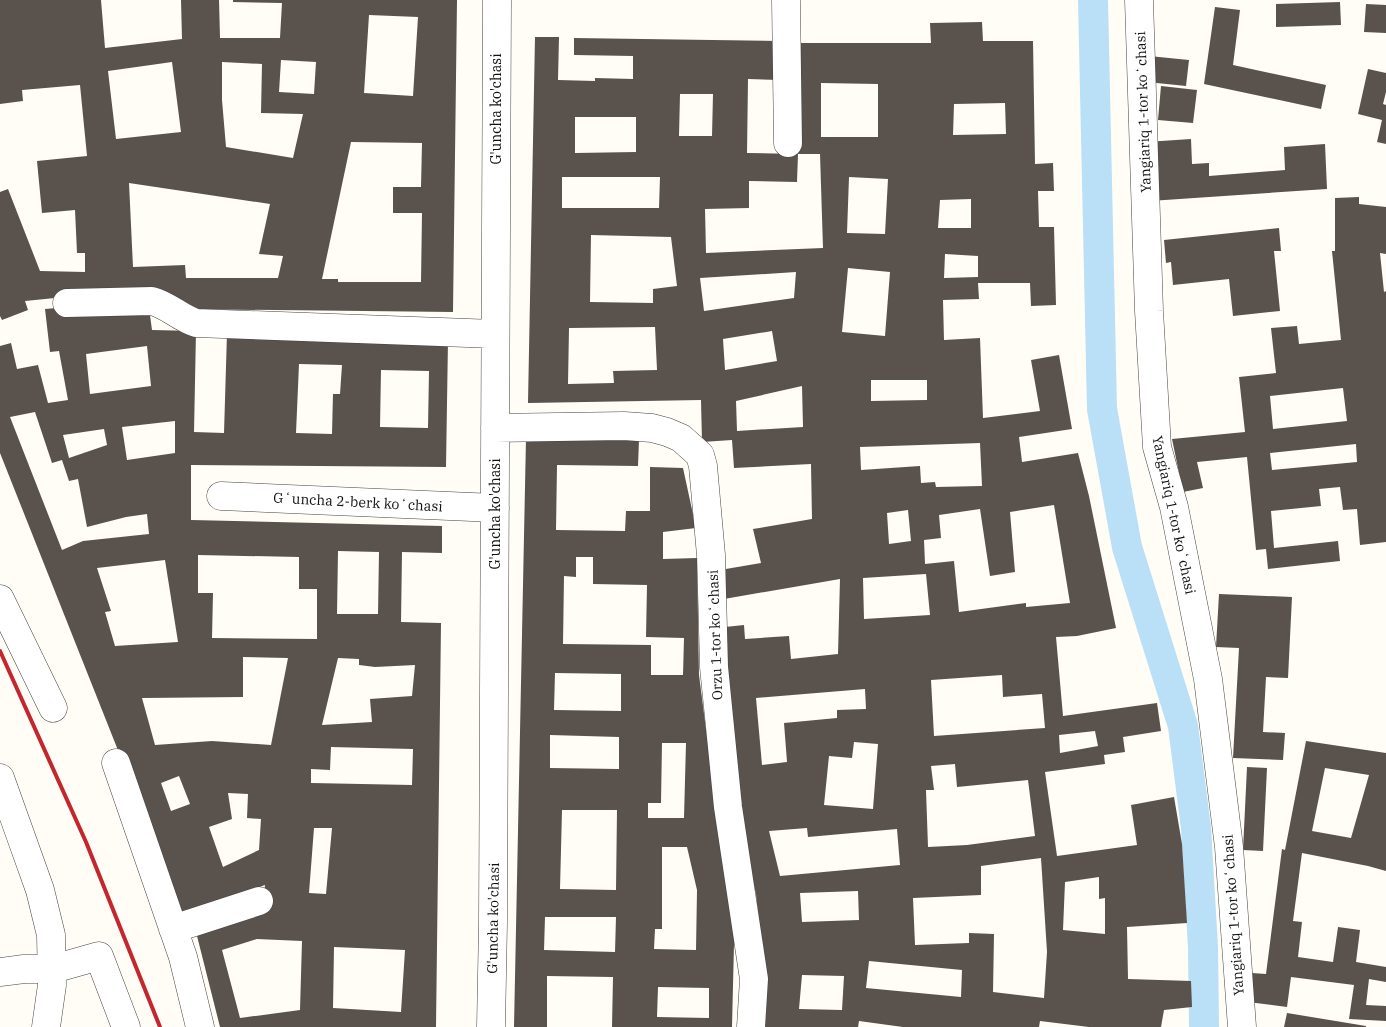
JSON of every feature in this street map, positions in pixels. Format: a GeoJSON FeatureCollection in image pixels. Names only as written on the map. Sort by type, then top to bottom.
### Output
{"type":"FeatureCollection","features":[{"type":"Feature","properties":{"kind":"street","name":"G'uncha ko'chasi"},"geometry":{"type":"LineString","coordinates":[[491,1027],[497,0]]}},
{"type":"Feature","properties":{"kind":"street"},"geometry":{"type":"LineString","coordinates":[[786,0],[788,143]]}},
{"type":"Feature","properties":{"kind":"street","name":"Yangiariq 1-tor koʻchasi"},"geometry":{"type":"LineString","coordinates":[[1139,0],[1149,311],[1157,447],[1174,507],[1208,678],[1229,847],[1242,1027]]}},
{"type":"Feature","properties":{"kind":"street"},"geometry":{"type":"LineString","coordinates":[[67,303],[152,301],[163,304],[171,311],[196,324],[495,334]]}},
{"type":"Feature","properties":{"kind":"street","name":"Orzu 1-tor koʻchasi"},"geometry":{"type":"LineString","coordinates":[[495,428],[624,426],[652,428],[681,438],[700,455],[703,466],[711,555],[714,667],[728,807],[754,978],[751,1027]]}},
{"type":"Feature","properties":{"kind":"street","name":"Gʻuncha 2-berk koʻchasi"},"geometry":{"type":"LineString","coordinates":[[221,496],[495,508]]}},
{"type":"Feature","properties":{"kind":"street"},"geometry":{"type":"LineString","coordinates":[[0,599],[54,708]]}},
{"type":"Feature","properties":{"kind":"street"},"geometry":{"type":"LineString","coordinates":[[116,763],[183,957],[200,1027]]}},
{"type":"Feature","properties":{"kind":"street"},"geometry":{"type":"LineString","coordinates":[[0,778],[40,890],[51,935],[53,969],[46,1027]]}},
{"type":"Feature","properties":{"kind":"street"},"geometry":{"type":"LineString","coordinates":[[173,929],[258,901]]}},
{"type":"Feature","properties":{"kind":"street"},"geometry":{"type":"LineString","coordinates":[[12,971],[53,969],[99,956],[126,1027]]}},
{"type":"Feature","properties":{"kind":"building"},"geometry":{"type":"Polygon","coordinates":[[[0,0],[101,0],[105,48],[182,39],[181,0],[219,0],[220,38],[280,38],[282,3],[233,2],[233,0],[457,0],[453,312],[174,309],[174,295],[55,298],[25,301],[28,310],[2,320],[0,316],[0,192],[8,189],[40,271],[85,272],[85,253],[77,253],[75,210],[42,213],[37,161],[87,156],[80,85],[22,90],[23,101],[0,104],[0,0]],[[369,15],[364,93],[413,96],[418,17],[369,15]],[[281,60],[279,92],[314,94],[316,62],[281,60]],[[172,62],[108,71],[116,139],[181,132],[172,62]],[[222,62],[222,100],[226,147],[293,158],[303,114],[261,113],[262,64],[222,62]],[[351,142],[322,279],[338,279],[338,282],[421,282],[422,213],[393,213],[393,187],[421,187],[422,143],[351,142]],[[129,183],[133,267],[185,265],[186,278],[278,278],[283,256],[259,254],[270,204],[129,183]]]}},
{"type":"Feature","properties":{"kind":"building"},"geometry":{"type":"Polygon","coordinates":[[[1340,2],[1341,25],[1276,27],[1276,4],[1340,2]]]}},
{"type":"Feature","properties":{"kind":"building"},"geometry":{"type":"Polygon","coordinates":[[[1366,4],[1386,5],[1386,33],[1364,32],[1366,4]]]}},
{"type":"Feature","properties":{"kind":"building"},"geometry":{"type":"Polygon","coordinates":[[[1215,7],[1240,10],[1233,65],[1326,85],[1321,109],[1204,84],[1215,7]]]}},
{"type":"Feature","properties":{"kind":"building"},"geometry":{"type":"Polygon","coordinates":[[[982,22],[983,41],[1033,41],[1035,164],[1053,163],[1054,191],[1038,191],[1039,227],[1054,227],[1056,305],[1031,306],[1030,283],[978,283],[979,299],[943,300],[944,340],[980,338],[983,418],[1040,411],[1031,360],[1059,355],[1072,429],[1019,437],[1022,462],[1078,453],[1089,496],[1116,628],[1077,636],[1056,637],[1063,716],[1157,703],[1161,731],[1123,737],[1125,752],[1104,755],[1105,764],[1045,772],[1057,856],[1137,845],[1131,805],[1174,797],[1182,844],[1187,923],[1127,927],[1128,979],[1191,981],[1192,1007],[1164,1010],[1161,1027],[1089,1027],[1040,1021],[1039,1027],[903,1027],[859,1021],[858,1027],[761,1027],[764,976],[756,894],[736,808],[725,627],[744,625],[745,639],[789,636],[791,659],[838,654],[840,579],[724,599],[720,570],[761,563],[753,529],[812,519],[811,464],[734,468],[732,440],[702,442],[701,400],[528,403],[535,37],[559,37],[558,80],[595,81],[595,78],[633,79],[633,56],[574,55],[574,38],[780,41],[780,80],[748,79],[747,153],[798,154],[800,43],[931,43],[930,23],[982,22]],[[821,83],[821,137],[878,137],[878,84],[821,83]],[[680,94],[679,136],[712,136],[713,94],[680,94]],[[1005,103],[954,104],[953,135],[1006,134],[1005,103]],[[575,117],[575,153],[636,152],[636,117],[575,117]],[[798,154],[797,182],[749,181],[749,208],[705,209],[706,253],[823,248],[820,154],[798,154]],[[562,177],[562,208],[659,208],[660,177],[562,177]],[[849,177],[847,233],[885,234],[888,179],[849,177]],[[971,199],[940,200],[938,228],[971,228],[971,199]],[[591,235],[590,302],[653,303],[653,289],[677,286],[671,237],[591,235]],[[945,254],[944,278],[978,277],[978,256],[945,254]],[[848,268],[842,332],[885,336],[890,272],[848,268]],[[796,272],[700,278],[704,311],[794,298],[796,272]],[[655,327],[569,328],[568,384],[614,383],[613,371],[657,370],[655,327]],[[772,331],[723,339],[725,370],[777,361],[772,331]],[[871,380],[871,401],[927,400],[927,380],[871,380]],[[802,386],[736,401],[737,431],[803,427],[802,386]],[[980,443],[860,447],[861,470],[920,466],[921,483],[935,482],[936,487],[982,486],[980,443]],[[1054,505],[1010,512],[1015,572],[990,576],[980,509],[939,515],[941,538],[924,540],[925,564],[954,561],[959,612],[1026,603],[1026,607],[1070,603],[1054,505]],[[908,510],[887,513],[889,544],[911,541],[908,510]],[[926,574],[863,578],[864,619],[930,615],[926,574]],[[1002,675],[931,680],[934,736],[1045,728],[1042,694],[1003,697],[1002,675]],[[865,689],[756,698],[762,765],[787,762],[784,723],[837,718],[837,710],[866,709],[865,689]],[[1095,731],[1059,735],[1060,753],[1098,746],[1095,731]],[[854,742],[852,758],[829,756],[824,805],[873,809],[878,744],[854,742]],[[955,764],[931,766],[934,790],[926,790],[928,847],[967,845],[1035,836],[1028,780],[957,787],[955,764]],[[807,828],[769,831],[780,876],[900,865],[897,829],[808,837],[807,828]],[[1041,858],[981,866],[981,895],[913,898],[915,945],[969,943],[969,933],[994,934],[993,992],[1044,998],[1047,952],[1041,858]],[[1099,877],[1065,882],[1063,930],[1105,934],[1105,898],[1099,899],[1099,877]],[[858,891],[800,893],[802,922],[859,920],[858,891]],[[869,961],[866,988],[961,997],[962,970],[869,961]],[[802,975],[799,1009],[842,1010],[844,976],[802,975]]]}},
{"type":"Feature","properties":{"kind":"building"},"geometry":{"type":"Polygon","coordinates":[[[1149,56],[1189,60],[1186,86],[1147,82],[1149,56]]]}},
{"type":"Feature","properties":{"kind":"building"},"geometry":{"type":"Polygon","coordinates":[[[1368,69],[1386,73],[1386,92],[1383,104],[1386,105],[1386,144],[1377,142],[1382,120],[1358,114],[1368,69]]]}},
{"type":"Feature","properties":{"kind":"building"},"geometry":{"type":"Polygon","coordinates":[[[1161,86],[1197,90],[1193,123],[1158,120],[1161,86]]]}},
{"type":"Feature","properties":{"kind":"building"},"geometry":{"type":"Polygon","coordinates":[[[1191,139],[1192,164],[1209,163],[1209,176],[1285,170],[1284,147],[1325,144],[1327,189],[1150,201],[1146,142],[1191,139]]]}},
{"type":"Feature","properties":{"kind":"building"},"geometry":{"type":"Polygon","coordinates":[[[1359,197],[1359,204],[1386,207],[1386,254],[1380,253],[1384,292],[1386,291],[1386,542],[1360,545],[1357,509],[1343,510],[1340,487],[1319,489],[1321,506],[1271,511],[1274,548],[1338,541],[1340,561],[1268,569],[1266,549],[1256,550],[1247,457],[1197,462],[1203,488],[1183,492],[1172,439],[1245,432],[1239,377],[1276,373],[1271,328],[1297,326],[1299,344],[1341,340],[1332,251],[1335,251],[1335,198],[1359,197]],[[1343,388],[1270,396],[1273,429],[1347,421],[1343,388]],[[1356,444],[1270,453],[1272,470],[1357,462],[1356,444]]]}},
{"type":"Feature","properties":{"kind":"building"},"geometry":{"type":"Polygon","coordinates":[[[1279,228],[1281,251],[1274,251],[1280,311],[1233,316],[1229,279],[1173,285],[1171,262],[1166,263],[1164,240],[1279,228]]]}},
{"type":"Feature","properties":{"kind":"building"},"geometry":{"type":"Polygon","coordinates":[[[57,308],[58,313],[149,308],[152,330],[196,331],[194,432],[224,433],[227,333],[448,340],[446,467],[191,465],[191,520],[442,526],[442,553],[402,552],[401,622],[441,623],[436,1027],[220,1027],[195,928],[262,911],[265,885],[183,914],[0,453],[0,346],[11,343],[17,369],[38,365],[48,403],[68,400],[59,351],[50,352],[45,309],[57,308]],[[147,346],[86,354],[90,394],[151,386],[147,346]],[[299,364],[296,433],[332,434],[333,394],[340,394],[342,365],[299,364]],[[381,370],[380,427],[428,428],[429,371],[381,370]],[[35,412],[10,417],[62,550],[83,541],[149,534],[147,514],[126,517],[87,527],[78,479],[69,481],[62,460],[52,463],[35,412]],[[175,421],[122,427],[127,460],[175,453],[175,421]],[[104,429],[63,435],[69,458],[107,445],[104,429]],[[338,551],[337,614],[378,614],[379,552],[338,551]],[[198,555],[198,593],[213,593],[212,638],[317,639],[317,589],[299,589],[299,557],[198,555]],[[165,560],[97,568],[111,611],[105,612],[115,646],[178,642],[165,560]],[[243,657],[243,697],[142,698],[155,745],[212,741],[271,745],[288,658],[243,657]],[[338,658],[322,725],[372,722],[370,699],[412,696],[415,665],[375,667],[359,665],[359,659],[338,658]],[[331,747],[330,770],[311,769],[311,783],[412,785],[413,749],[331,747]],[[179,776],[161,783],[171,811],[190,804],[179,776]],[[228,793],[232,819],[209,827],[223,867],[259,850],[261,819],[247,818],[248,794],[228,793]],[[314,828],[309,893],[326,894],[332,828],[314,828]],[[257,939],[222,950],[240,1018],[300,1010],[302,941],[257,939]],[[334,947],[333,1008],[401,1012],[405,950],[334,947]]]}},
{"type":"Feature","properties":{"kind":"building"},"geometry":{"type":"Polygon","coordinates":[[[526,438],[639,440],[638,466],[557,465],[556,530],[625,531],[626,511],[650,511],[650,467],[683,468],[696,528],[663,532],[663,559],[697,558],[699,675],[720,838],[735,903],[732,1027],[612,1027],[613,977],[547,976],[547,1027],[514,1027],[526,438]],[[576,557],[576,577],[564,576],[563,644],[651,645],[651,675],[683,675],[684,638],[646,637],[647,585],[593,584],[593,557],[576,557]],[[555,673],[554,710],[621,711],[621,674],[555,673]],[[550,735],[550,768],[619,769],[619,737],[550,735]],[[662,743],[661,803],[648,803],[648,818],[684,818],[686,743],[662,743]],[[562,810],[560,889],[616,890],[617,810],[562,810]],[[662,847],[662,929],[655,929],[654,949],[696,950],[697,890],[687,847],[662,847]],[[545,917],[544,950],[615,952],[616,917],[545,917]],[[658,987],[657,1017],[709,1018],[709,988],[658,987]]]}},
{"type":"Feature","properties":{"kind":"building"},"geometry":{"type":"Polygon","coordinates":[[[1219,594],[1292,597],[1288,678],[1266,677],[1263,732],[1285,733],[1283,760],[1233,758],[1239,648],[1216,647],[1219,594]]]}},
{"type":"Feature","properties":{"kind":"building"},"geometry":{"type":"Polygon","coordinates":[[[1306,741],[1386,753],[1386,871],[1302,853],[1293,921],[1302,922],[1298,957],[1333,962],[1338,927],[1360,930],[1356,962],[1386,967],[1386,982],[1369,979],[1366,1005],[1386,1006],[1386,1021],[1349,1019],[1354,985],[1291,977],[1287,1007],[1248,1002],[1252,973],[1266,974],[1282,849],[1285,850],[1306,741]],[[1325,768],[1312,831],[1351,838],[1369,775],[1325,768]]]}},
{"type":"Feature","properties":{"kind":"building"},"geometry":{"type":"Polygon","coordinates":[[[1247,767],[1267,768],[1263,851],[1243,850],[1247,767]]]}},
{"type":"Feature","properties":{"kind":"building"},"geometry":{"type":"Polygon","coordinates":[[[1287,1013],[1366,1026],[1366,1027],[1284,1027],[1287,1013]]]}},
{"type":"Feature","properties":{"kind":"waterway"},"geometry":{"type":"LineString","coordinates":[[1093,0],[1102,409],[1127,547],[1183,726],[1196,828],[1203,947],[1204,1027]]}},
{"type":"Feature","properties":{"kind":"railway"},"geometry":{"type":"LineString","coordinates":[[0,651],[86,842],[160,1027]]}}]}
